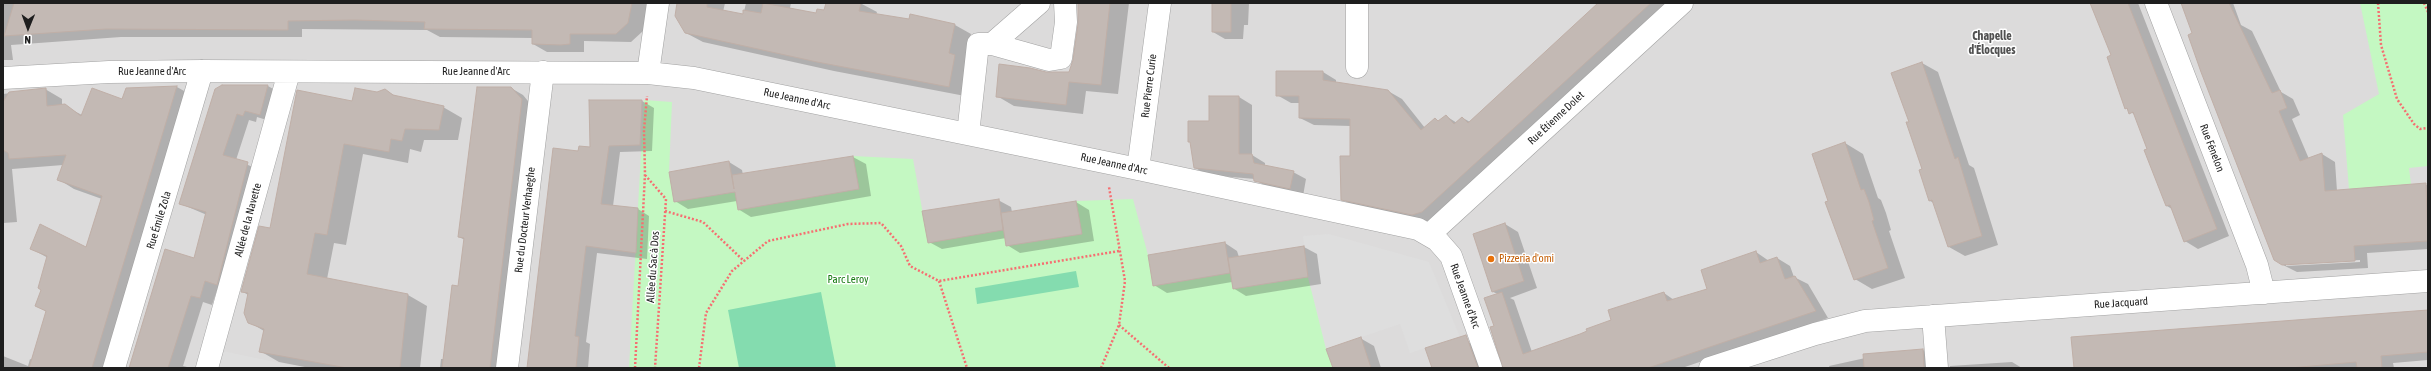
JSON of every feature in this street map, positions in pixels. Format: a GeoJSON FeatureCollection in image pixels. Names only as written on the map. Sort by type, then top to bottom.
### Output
{"type":"FeatureCollection","features":[{"type":"Feature","properties":{"kind":"street"},"geometry":{"type":"LineString","coordinates":[[648,73],[658,3]]}},
{"type":"Feature","properties":{"kind":"street"},"geometry":{"type":"LineString","coordinates":[[992,44],[1039,3]]}},
{"type":"Feature","properties":{"kind":"street"},"geometry":{"type":"LineString","coordinates":[[968,134],[978,44],[992,44],[1049,60],[1061,58],[1066,22],[1065,3]]}},
{"type":"Feature","properties":{"kind":"street","name":"Rue Pierre Curie"},"geometry":{"type":"LineString","coordinates":[[1138,169],[1160,3]]}},
{"type":"Feature","properties":{"kind":"street"},"geometry":{"type":"LineString","coordinates":[[1357,3],[1357,67]]}},
{"type":"Feature","properties":{"kind":"street","name":"Rue Étienne Dolet"},"geometry":{"type":"LineString","coordinates":[[1430,234],[1682,3]]}},
{"type":"Feature","properties":{"kind":"street","name":"Rue Fénelon"},"geometry":{"type":"LineString","coordinates":[[2156,3],[2257,265],[2264,293]]}},
{"type":"Feature","properties":{"kind":"street","name":"Rue Jeanne d'Arc"},"geometry":{"type":"LineString","coordinates":[[3,78],[94,72],[202,71],[648,73],[694,78],[1138,169],[1418,229],[1430,234],[1451,256],[1491,368]]}},
{"type":"Feature","properties":{"kind":"street","name":"Rue Émile Zola"},"geometry":{"type":"LineString","coordinates":[[114,368],[202,71]]}},
{"type":"Feature","properties":{"kind":"street","name":"Allée de la Navette"},"geometry":{"type":"LineString","coordinates":[[207,368],[289,72]]}},
{"type":"Feature","properties":{"kind":"street","name":"Rue du Docteur Verhaeghe"},"geometry":{"type":"LineString","coordinates":[[507,368],[543,72]]}},
{"type":"Feature","properties":{"kind":"street","name":"Rue Jacquard"},"geometry":{"type":"LineString","coordinates":[[1710,368],[1815,334],[1866,321],[2428,281]]}},
{"type":"Feature","properties":{"kind":"street"},"geometry":{"type":"LineString","coordinates":[[1933,316],[1938,368]]}},
{"type":"Feature","properties":{"kind":"path"},"geometry":{"type":"LineString","coordinates":[[2378,3],[2381,45],[2397,99],[2414,124],[2420,129],[2428,128]]}},
{"type":"Feature","properties":{"kind":"path"},"geometry":{"type":"LineString","coordinates":[[2424,3],[2428,12]]}},
{"type":"Feature","properties":{"kind":"path","name":"Allée du Sac à Dos"},"geometry":{"type":"LineString","coordinates":[[635,368],[645,174],[644,130],[648,73]]}},
{"type":"Feature","properties":{"kind":"path"},"geometry":{"type":"LineString","coordinates":[[1101,368],[1119,325],[1125,281],[1110,200],[1108,163]]}},
{"type":"Feature","properties":{"kind":"path","name":"Allée du Sac à Dos"},"geometry":{"type":"LineString","coordinates":[[645,174],[666,199],[655,368]]}},
{"type":"Feature","properties":{"kind":"path"},"geometry":{"type":"LineString","coordinates":[[665,211],[703,222],[744,261]]}},
{"type":"Feature","properties":{"kind":"path"},"geometry":{"type":"LineString","coordinates":[[699,368],[706,313],[732,271],[768,241],[848,224],[881,223],[901,246],[910,266],[939,281],[1119,251]]}},
{"type":"Feature","properties":{"kind":"path"},"geometry":{"type":"LineString","coordinates":[[939,281],[967,368]]}},
{"type":"Feature","properties":{"kind":"path"},"geometry":{"type":"LineString","coordinates":[[1119,325],[1169,368]]}},
{"type":"Feature","properties":{"kind":"shaded area"},"geometry":{"type":"Polygon","coordinates":[[[3,3],[2428,3],[2428,368],[3,368],[3,3]]]}},
{"type":"Feature","properties":{"kind":"shaded area"},"geometry":{"type":"Polygon","coordinates":[[[1329,234],[1429,262],[1460,337],[1410,353],[1400,324],[1326,349],[1308,277],[1303,236],[1329,234]]]}},
{"type":"Feature","properties":{"kind":"shaded area"},"geometry":{"type":"Polygon","coordinates":[[[218,350],[303,368],[214,368],[218,350]]]}},
{"type":"Feature","properties":{"kind":"green space"},"geometry":{"type":"Polygon","coordinates":[[[2360,3],[2428,3],[2428,166],[2409,168],[2411,184],[2349,189],[2343,115],[2379,94],[2360,3]]]}},
{"type":"Feature","properties":{"kind":"green space","name":"Parc Leroy"},"geometry":{"type":"Polygon","coordinates":[[[644,100],[672,102],[669,172],[674,202],[735,192],[738,210],[859,188],[853,156],[913,159],[928,242],[1004,230],[1081,234],[1076,201],[1133,199],[1148,255],[1153,286],[1230,273],[1233,289],[1308,277],[1333,368],[629,368],[644,100]]]}},
{"type":"Feature","properties":{"kind":"green space"},"geometry":{"type":"Polygon","coordinates":[[[1076,271],[1079,287],[977,304],[975,288],[1076,271]]]}},
{"type":"Feature","properties":{"kind":"green space"},"geometry":{"type":"Polygon","coordinates":[[[821,292],[836,368],[739,368],[728,310],[821,292]]]}},
{"type":"Feature","properties":{"kind":"building"},"geometry":{"type":"Polygon","coordinates":[[[14,3],[632,3],[628,23],[616,34],[570,34],[570,44],[561,45],[532,44],[532,30],[424,29],[425,22],[355,20],[288,21],[288,30],[106,29],[4,36],[14,3]]]}},
{"type":"Feature","properties":{"kind":"building"},"geometry":{"type":"Polygon","coordinates":[[[677,3],[707,3],[707,7],[743,14],[743,10],[761,13],[763,3],[816,13],[817,9],[824,10],[826,3],[861,3],[859,11],[909,19],[910,14],[955,24],[949,53],[955,55],[949,87],[817,62],[685,33],[675,16],[677,3]]]}},
{"type":"Feature","properties":{"kind":"building"},"geometry":{"type":"Polygon","coordinates":[[[1078,3],[1110,3],[1101,85],[1069,82],[1066,105],[996,97],[999,64],[1030,68],[1046,72],[1069,72],[1073,60],[1078,24],[1078,3]]]}},
{"type":"Feature","properties":{"kind":"building"},"geometry":{"type":"Polygon","coordinates":[[[1212,3],[1231,3],[1231,32],[1212,32],[1212,3]]]}},
{"type":"Feature","properties":{"kind":"building"},"geometry":{"type":"Polygon","coordinates":[[[1598,3],[1651,3],[1422,212],[1412,215],[1341,200],[1340,156],[1350,156],[1350,119],[1299,118],[1299,96],[1276,96],[1276,71],[1323,71],[1323,80],[1388,90],[1421,130],[1435,118],[1438,121],[1446,115],[1454,124],[1462,117],[1468,123],[1598,3]]]}},
{"type":"Feature","properties":{"kind":"building"},"geometry":{"type":"Polygon","coordinates":[[[2090,3],[2128,3],[2217,229],[2184,242],[2170,205],[2166,206],[2164,201],[2144,150],[2147,149],[2133,112],[2129,114],[2127,108],[2125,109],[2107,57],[2111,55],[2090,3]]]}},
{"type":"Feature","properties":{"kind":"building"},"geometry":{"type":"Polygon","coordinates":[[[2181,3],[2229,3],[2272,93],[2280,90],[2287,108],[2279,111],[2300,161],[2322,153],[2325,191],[2426,183],[2428,241],[2354,246],[2355,261],[2282,265],[2274,260],[2201,72],[2188,35],[2192,33],[2181,3]]]}},
{"type":"Feature","properties":{"kind":"building"},"geometry":{"type":"Polygon","coordinates":[[[1922,62],[1955,159],[1958,157],[1982,236],[1948,247],[1932,200],[1929,201],[1919,170],[1922,169],[1906,122],[1909,122],[1891,73],[1922,62]]]}},
{"type":"Feature","properties":{"kind":"building"},"geometry":{"type":"Polygon","coordinates":[[[222,85],[268,85],[260,115],[245,111],[243,116],[237,114],[223,155],[248,162],[217,285],[205,281],[200,298],[191,296],[168,368],[129,368],[165,249],[194,258],[206,212],[179,204],[215,89],[222,85]]]}},
{"type":"Feature","properties":{"kind":"building"},"geometry":{"type":"Polygon","coordinates":[[[177,86],[92,368],[29,368],[46,311],[35,306],[41,290],[38,288],[47,256],[30,249],[40,224],[86,247],[102,196],[57,180],[66,155],[9,159],[8,153],[3,150],[3,102],[9,92],[46,88],[47,106],[65,104],[81,116],[92,88],[122,99],[126,88],[177,86]]]}},
{"type":"Feature","properties":{"kind":"building"},"geometry":{"type":"Polygon","coordinates":[[[477,87],[511,87],[522,99],[490,368],[442,368],[452,285],[458,286],[464,238],[458,237],[477,87]]]}},
{"type":"Feature","properties":{"kind":"building"},"geometry":{"type":"Polygon","coordinates":[[[355,88],[377,92],[385,89],[393,95],[444,106],[439,130],[405,129],[402,141],[391,139],[389,152],[344,144],[327,235],[315,233],[307,274],[408,294],[400,368],[347,368],[259,352],[264,329],[248,323],[244,313],[248,293],[241,292],[259,226],[270,228],[297,90],[352,101],[355,88]]]}},
{"type":"Feature","properties":{"kind":"building"},"geometry":{"type":"Polygon","coordinates":[[[1209,96],[1239,96],[1239,154],[1252,154],[1254,163],[1294,171],[1290,189],[1254,181],[1253,174],[1194,168],[1190,142],[1188,142],[1188,121],[1209,121],[1209,96]]]}},
{"type":"Feature","properties":{"kind":"building"},"geometry":{"type":"Polygon","coordinates":[[[589,100],[642,100],[640,145],[609,146],[601,204],[638,208],[636,253],[586,246],[575,336],[579,337],[576,368],[527,368],[553,148],[578,151],[579,146],[590,147],[589,100]]]}},
{"type":"Feature","properties":{"kind":"building"},"geometry":{"type":"Polygon","coordinates":[[[1845,142],[1861,190],[1864,189],[1869,202],[1874,220],[1872,221],[1888,268],[1854,280],[1825,202],[1828,201],[1812,154],[1845,142]]]}},
{"type":"Feature","properties":{"kind":"building"},"geometry":{"type":"Polygon","coordinates":[[[853,156],[859,189],[738,210],[735,192],[674,202],[669,172],[729,161],[734,189],[732,175],[853,156]]]}},
{"type":"Feature","properties":{"kind":"building"},"geometry":{"type":"Polygon","coordinates":[[[999,199],[1003,230],[928,243],[922,211],[999,199]]]}},
{"type":"Feature","properties":{"kind":"building"},"geometry":{"type":"Polygon","coordinates":[[[1076,201],[1082,234],[1006,246],[1001,213],[1076,201]]]}},
{"type":"Feature","properties":{"kind":"building"},"geometry":{"type":"Polygon","coordinates":[[[1505,223],[1524,281],[1492,292],[1473,234],[1505,223]]]}},
{"type":"Feature","properties":{"kind":"building"},"geometry":{"type":"Polygon","coordinates":[[[1225,242],[1230,273],[1153,286],[1148,255],[1225,242]]]}},
{"type":"Feature","properties":{"kind":"building"},"geometry":{"type":"Polygon","coordinates":[[[1304,246],[1308,277],[1233,289],[1228,258],[1304,246]]]}},
{"type":"Feature","properties":{"kind":"building"},"geometry":{"type":"Polygon","coordinates":[[[1756,251],[1760,263],[1777,257],[1785,279],[1795,276],[1816,311],[1648,368],[1503,368],[1490,327],[1494,326],[1484,298],[1502,292],[1523,354],[1580,334],[1587,331],[1586,329],[1611,320],[1608,310],[1664,292],[1667,301],[1707,289],[1701,270],[1756,251]]]}},
{"type":"Feature","properties":{"kind":"building"},"geometry":{"type":"Polygon","coordinates":[[[2428,310],[2428,352],[2381,356],[2382,368],[2357,368],[2356,362],[2290,368],[2074,368],[2071,337],[2428,310]]]}},
{"type":"Feature","properties":{"kind":"building"},"geometry":{"type":"Polygon","coordinates":[[[1466,335],[1478,368],[1432,368],[1425,348],[1466,335]]]}},
{"type":"Feature","properties":{"kind":"building"},"geometry":{"type":"Polygon","coordinates":[[[1361,337],[1371,368],[1333,368],[1326,349],[1361,337]]]}},
{"type":"Feature","properties":{"kind":"building"},"geometry":{"type":"Polygon","coordinates":[[[1923,349],[1924,368],[1864,368],[1863,354],[1923,349]]]}},
{"type":"Feature","properties":{"kind":"place","name":"Pizzeria d'omi"},"geometry":{"type":"Point","coordinates":[1491,259]}},
{"type":"Feature","properties":{"kind":"district","name":"Chapelle d'Élocques"},"geometry":{"type":"Point","coordinates":[1992,43]}}]}
